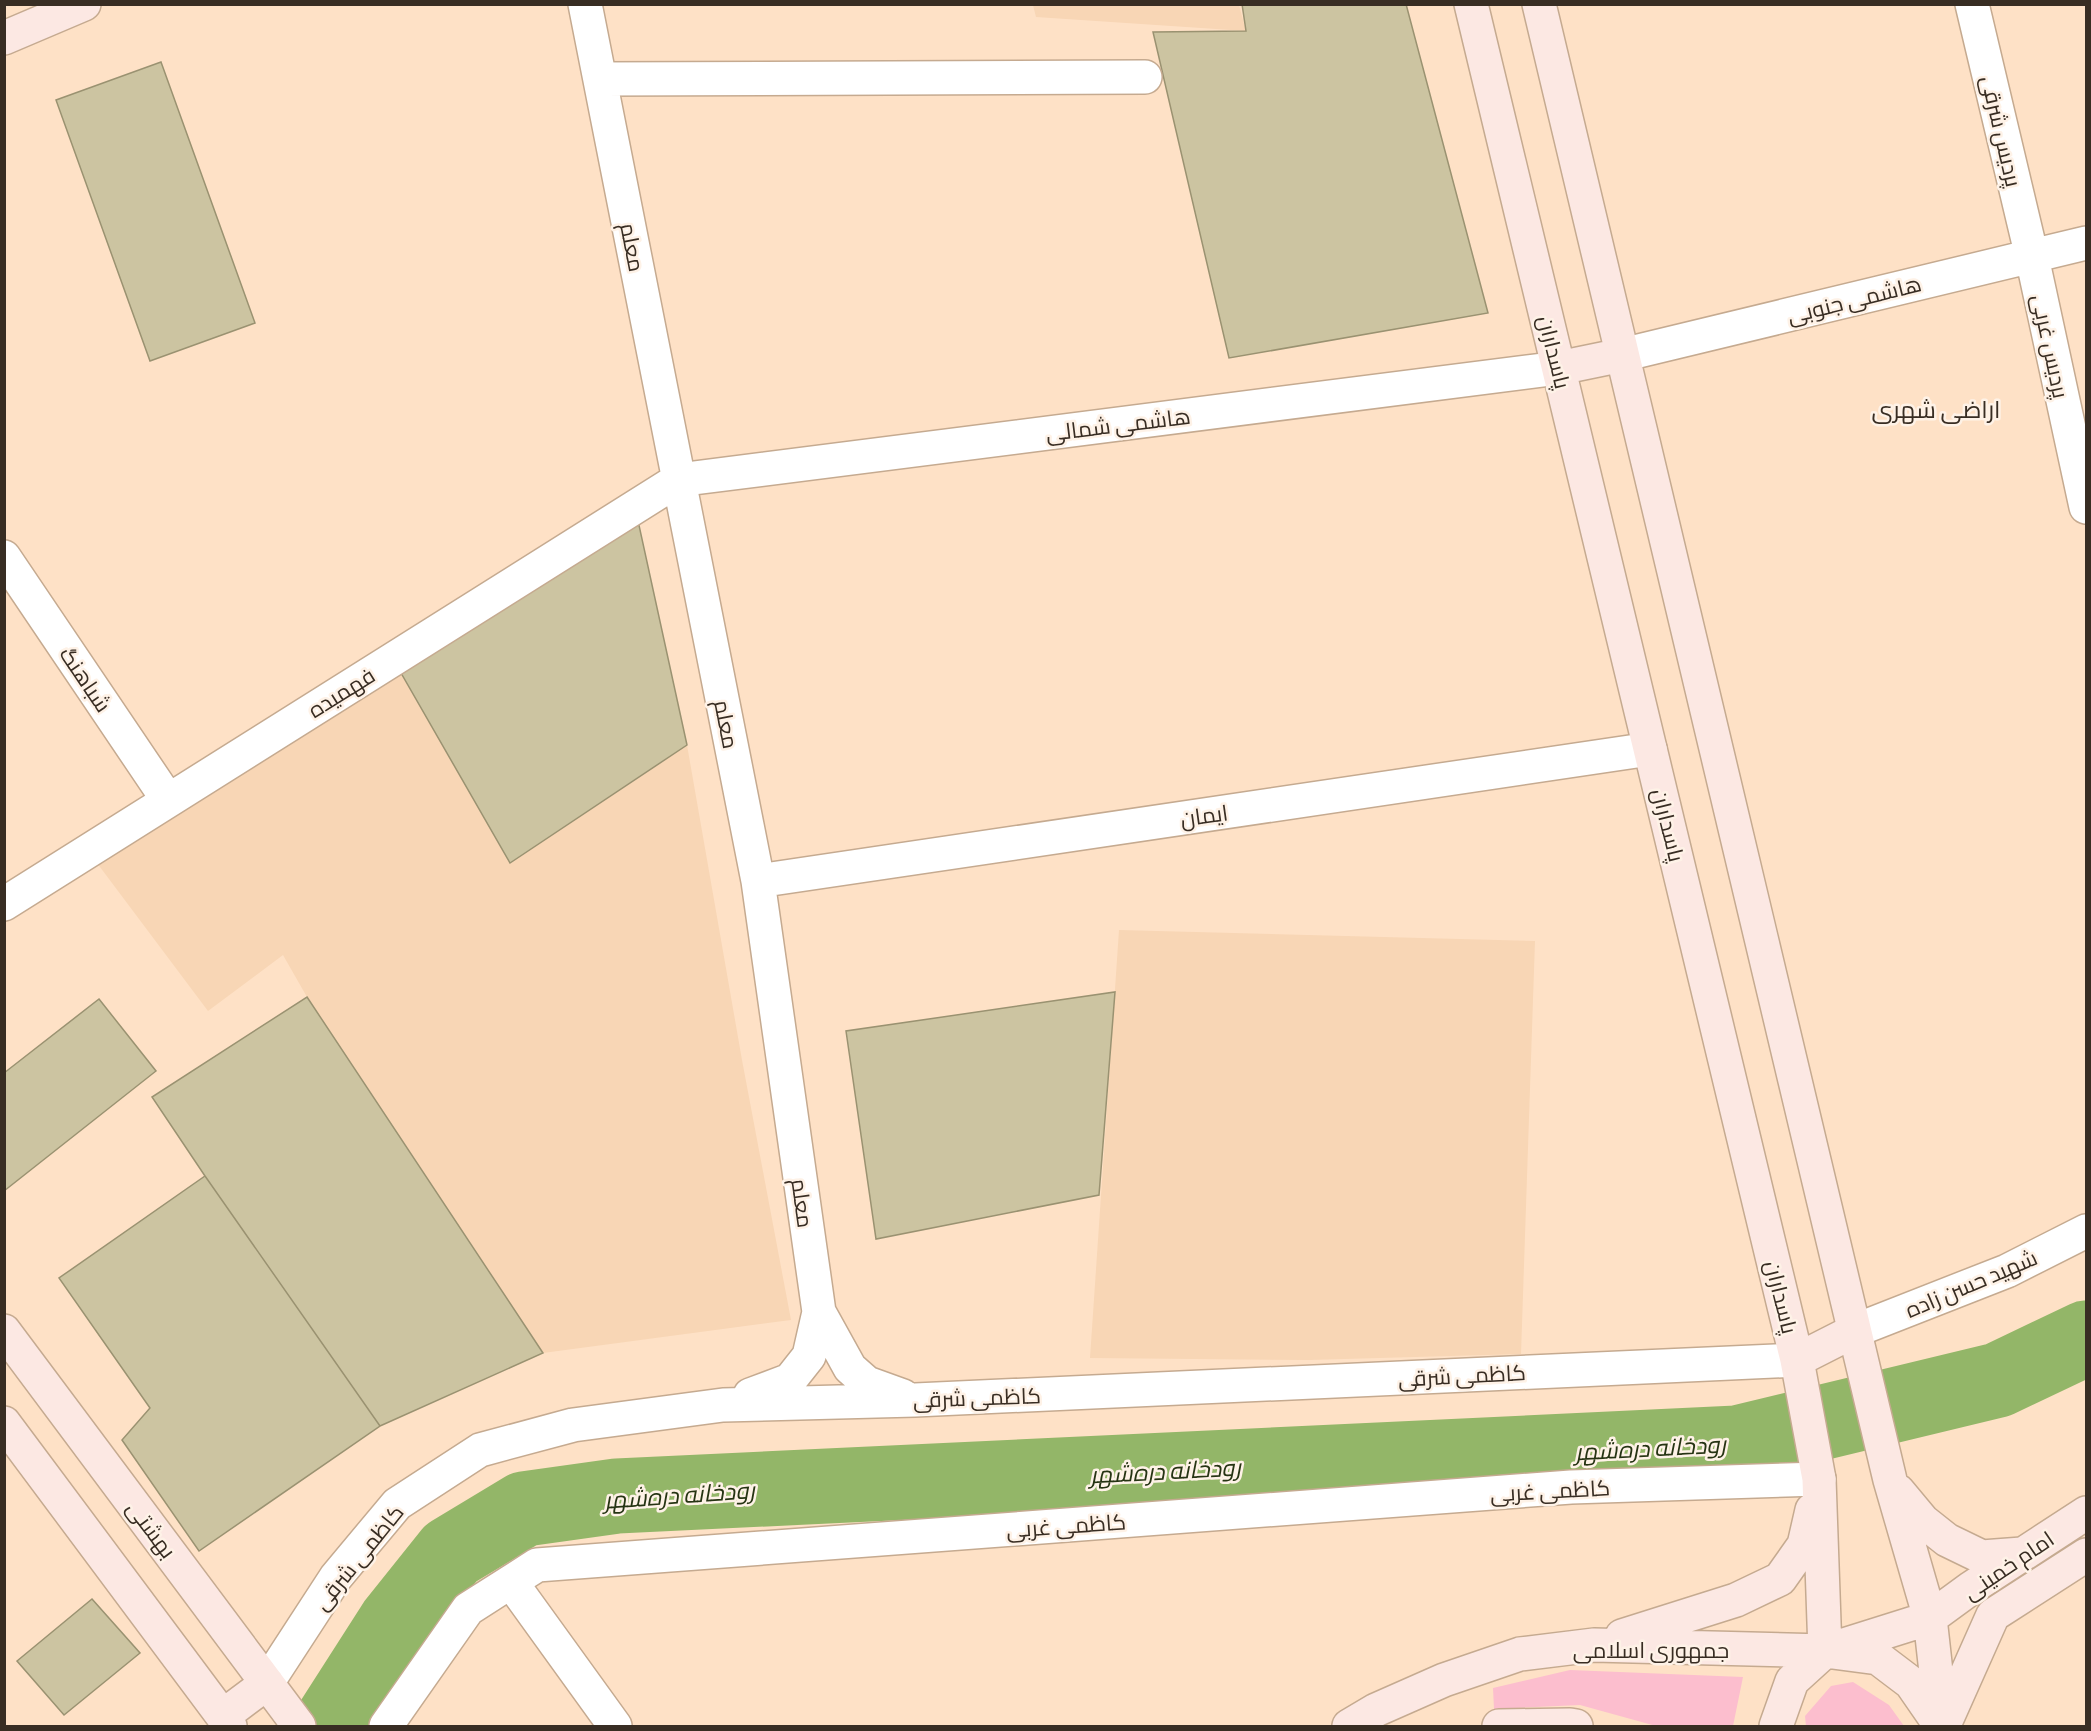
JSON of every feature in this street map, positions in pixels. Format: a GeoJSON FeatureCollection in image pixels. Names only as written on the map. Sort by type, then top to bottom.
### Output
{"type":"FeatureCollection","features":[{"type":"Feature","properties":{"kind":"main road"},"geometry":{"type":"LineString","coordinates":[[4,38],[84,4]]}},
{"type":"Feature","properties":{"kind":"main road","name":"پاسداران"},"geometry":{"type":"LineString","coordinates":[[1471,4],[1797,1360],[1819,1479],[1825,1651]]}},
{"type":"Feature","properties":{"kind":"main road"},"geometry":{"type":"LineString","coordinates":[[1539,4],[1890,1480],[1930,1618],[1942,1726]]}},
{"type":"Feature","properties":{"kind":"main road"},"geometry":{"type":"LineString","coordinates":[[1559,368],[1622,355]]}},
{"type":"Feature","properties":{"kind":"main road","name":"بهشتی"},"geometry":{"type":"LineString","coordinates":[[4,1331],[300,1726]]}},
{"type":"Feature","properties":{"kind":"main road"},"geometry":{"type":"LineString","coordinates":[[1797,1360],[1854,1331]]}},
{"type":"Feature","properties":{"kind":"main road"},"geometry":{"type":"LineString","coordinates":[[4,1423],[226,1721],[267,1683]]}},
{"type":"Feature","properties":{"kind":"main road"},"geometry":{"type":"LineString","coordinates":[[1594,1645],[1736,1600],[1780,1579],[1804,1545],[1819,1479]]}},
{"type":"Feature","properties":{"kind":"main road"},"geometry":{"type":"LineString","coordinates":[[1890,1480],[1923,1521],[1947,1540],[1982,1557],[2024,1554]]}},
{"type":"Feature","properties":{"kind":"main road","name":"امام خمینی"},"geometry":{"type":"LineString","coordinates":[[1825,1651],[1930,1618],[1971,1588],[2086,1513]]}},
{"type":"Feature","properties":{"kind":"main road","name":"امام خمینی"},"geometry":{"type":"LineString","coordinates":[[1942,1726],[1993,1615],[2086,1556]]}},
{"type":"Feature","properties":{"kind":"main road","name":"جمهوری اسلامی"},"geometry":{"type":"LineString","coordinates":[[1349,1726],[1376,1710],[1444,1680],[1520,1654],[1594,1645],[1825,1651]]}},
{"type":"Feature","properties":{"kind":"main road"},"geometry":{"type":"LineString","coordinates":[[1776,1726],[1792,1681],[1825,1651],[1878,1658],[1911,1683],[1942,1726]]}},
{"type":"Feature","properties":{"kind":"main road"},"geometry":{"type":"LineString","coordinates":[[1499,1726],[1576,1726]]}},
{"type":"Feature","properties":{"kind":"street","name":"معلم"},"geometry":{"type":"LineString","coordinates":[[585,4],[758,881],[819,1312],[850,1368],[867,1383],[915,1400]]}},
{"type":"Feature","properties":{"kind":"street","name":"پردیس شرقی"},"geometry":{"type":"LineString","coordinates":[[1972,4],[2032,257]]}},
{"type":"Feature","properties":{"kind":"street"},"geometry":{"type":"LineString","coordinates":[[600,79],[1145,77]]}},
{"type":"Feature","properties":{"kind":"street","name":"هاشمی جنوبی"},"geometry":{"type":"LineString","coordinates":[[1622,355],[2086,243]]}},
{"type":"Feature","properties":{"kind":"street","name":"پردیس غربی"},"geometry":{"type":"LineString","coordinates":[[2032,257],[2086,507]]}},
{"type":"Feature","properties":{"kind":"street","name":"هاشمی شمالی"},"geometry":{"type":"LineString","coordinates":[[678,480],[1559,368]]}},
{"type":"Feature","properties":{"kind":"street","name":"فهمیده"},"geometry":{"type":"LineString","coordinates":[[4,904],[678,480]]}},
{"type":"Feature","properties":{"kind":"street","name":"شباهنگ"},"geometry":{"type":"LineString","coordinates":[[4,557],[168,800]]}},
{"type":"Feature","properties":{"kind":"street","name":"ایمان"},"geometry":{"type":"LineString","coordinates":[[758,881],[1650,749]]}},
{"type":"Feature","properties":{"kind":"street","name":"شهید حسن زاده"},"geometry":{"type":"LineString","coordinates":[[1854,1331],[2007,1271],[2086,1232]]}},
{"type":"Feature","properties":{"kind":"street"},"geometry":{"type":"LineString","coordinates":[[723,1405],[790,1380],[809,1356],[819,1312]]}},
{"type":"Feature","properties":{"kind":"street","name":"کاظمی شرقی"},"geometry":{"type":"LineString","coordinates":[[267,1683],[336,1577],[397,1504],[480,1450],[573,1425],[723,1405],[915,1400],[1797,1360]]}},
{"type":"Feature","properties":{"kind":"street","name":"کاظمی غربی"},"geometry":{"type":"LineString","coordinates":[[386,1726],[468,1609],[537,1565],[1571,1487],[1819,1479]]}},
{"type":"Feature","properties":{"kind":"street"},"geometry":{"type":"LineString","coordinates":[[512,1582],[615,1726]]}},
{"type":"Feature","properties":{"kind":"shaded area"},"geometry":{"type":"Polygon","coordinates":[[[1033,5],[1239,5],[1246,31],[1036,17],[1033,5]]]}},
{"type":"Feature","properties":{"kind":"shaded area"},"geometry":{"type":"Polygon","coordinates":[[[393,659],[510,863],[687,745],[742,1060],[791,1320],[543,1353],[307,997],[283,955],[208,1011],[88,851],[393,659]]]}},
{"type":"Feature","properties":{"kind":"shaded area"},"geometry":{"type":"Polygon","coordinates":[[[1119,930],[1535,941],[1521,1354],[1309,1360],[1090,1358],[1119,930]]]}},
{"type":"Feature","properties":{"kind":"shaded area"},"geometry":{"type":"Polygon","coordinates":[[[1570,1670],[1743,1677],[1733,1726],[1656,1726],[1580,1705],[1494,1709],[1493,1688],[1570,1670]]]}},
{"type":"Feature","properties":{"kind":"shaded area"},"geometry":{"type":"Polygon","coordinates":[[[1853,1682],[1889,1705],[1904,1726],[1806,1726],[1805,1716],[1831,1686],[1853,1682]]]}},
{"type":"Feature","properties":{"kind":"building"},"geometry":{"type":"Polygon","coordinates":[[[1242,4],[1406,4],[1488,313],[1229,358],[1153,32],[1246,31],[1242,4]]]}},
{"type":"Feature","properties":{"kind":"building"},"geometry":{"type":"Polygon","coordinates":[[[161,62],[255,323],[150,361],[56,100],[161,62]]]}},
{"type":"Feature","properties":{"kind":"building"},"geometry":{"type":"Polygon","coordinates":[[[635,507],[687,745],[510,863],[393,659],[635,507]]]}},
{"type":"Feature","properties":{"kind":"building"},"geometry":{"type":"Polygon","coordinates":[[[1115,992],[1099,1195],[876,1239],[846,1031],[1115,992]]]}},
{"type":"Feature","properties":{"kind":"building"},"geometry":{"type":"Polygon","coordinates":[[[307,997],[543,1353],[380,1426],[152,1097],[307,997]]]}},
{"type":"Feature","properties":{"kind":"building"},"geometry":{"type":"Polygon","coordinates":[[[99,999],[156,1071],[4,1191],[4,1073],[99,999]]]}},
{"type":"Feature","properties":{"kind":"building"},"geometry":{"type":"Polygon","coordinates":[[[205,1176],[380,1426],[199,1551],[122,1440],[150,1408],[59,1278],[205,1176]]]}},
{"type":"Feature","properties":{"kind":"building"},"geometry":{"type":"Polygon","coordinates":[[[92,1599],[140,1653],[64,1715],[17,1661],[92,1599]]]}},
{"type":"Feature","properties":{"kind":"waterway","name":"رودخانه دره‌شهر"},"geometry":{"type":"LineString","coordinates":[[329,1726],[395,1623],[451,1553],[524,1509],[617,1496],[1737,1443],[1998,1380],[2086,1338]]}},
{"type":"Feature","properties":{"kind":"district","name":"اراضی شهری"},"geometry":{"type":"Point","coordinates":[1936,408]}}]}
